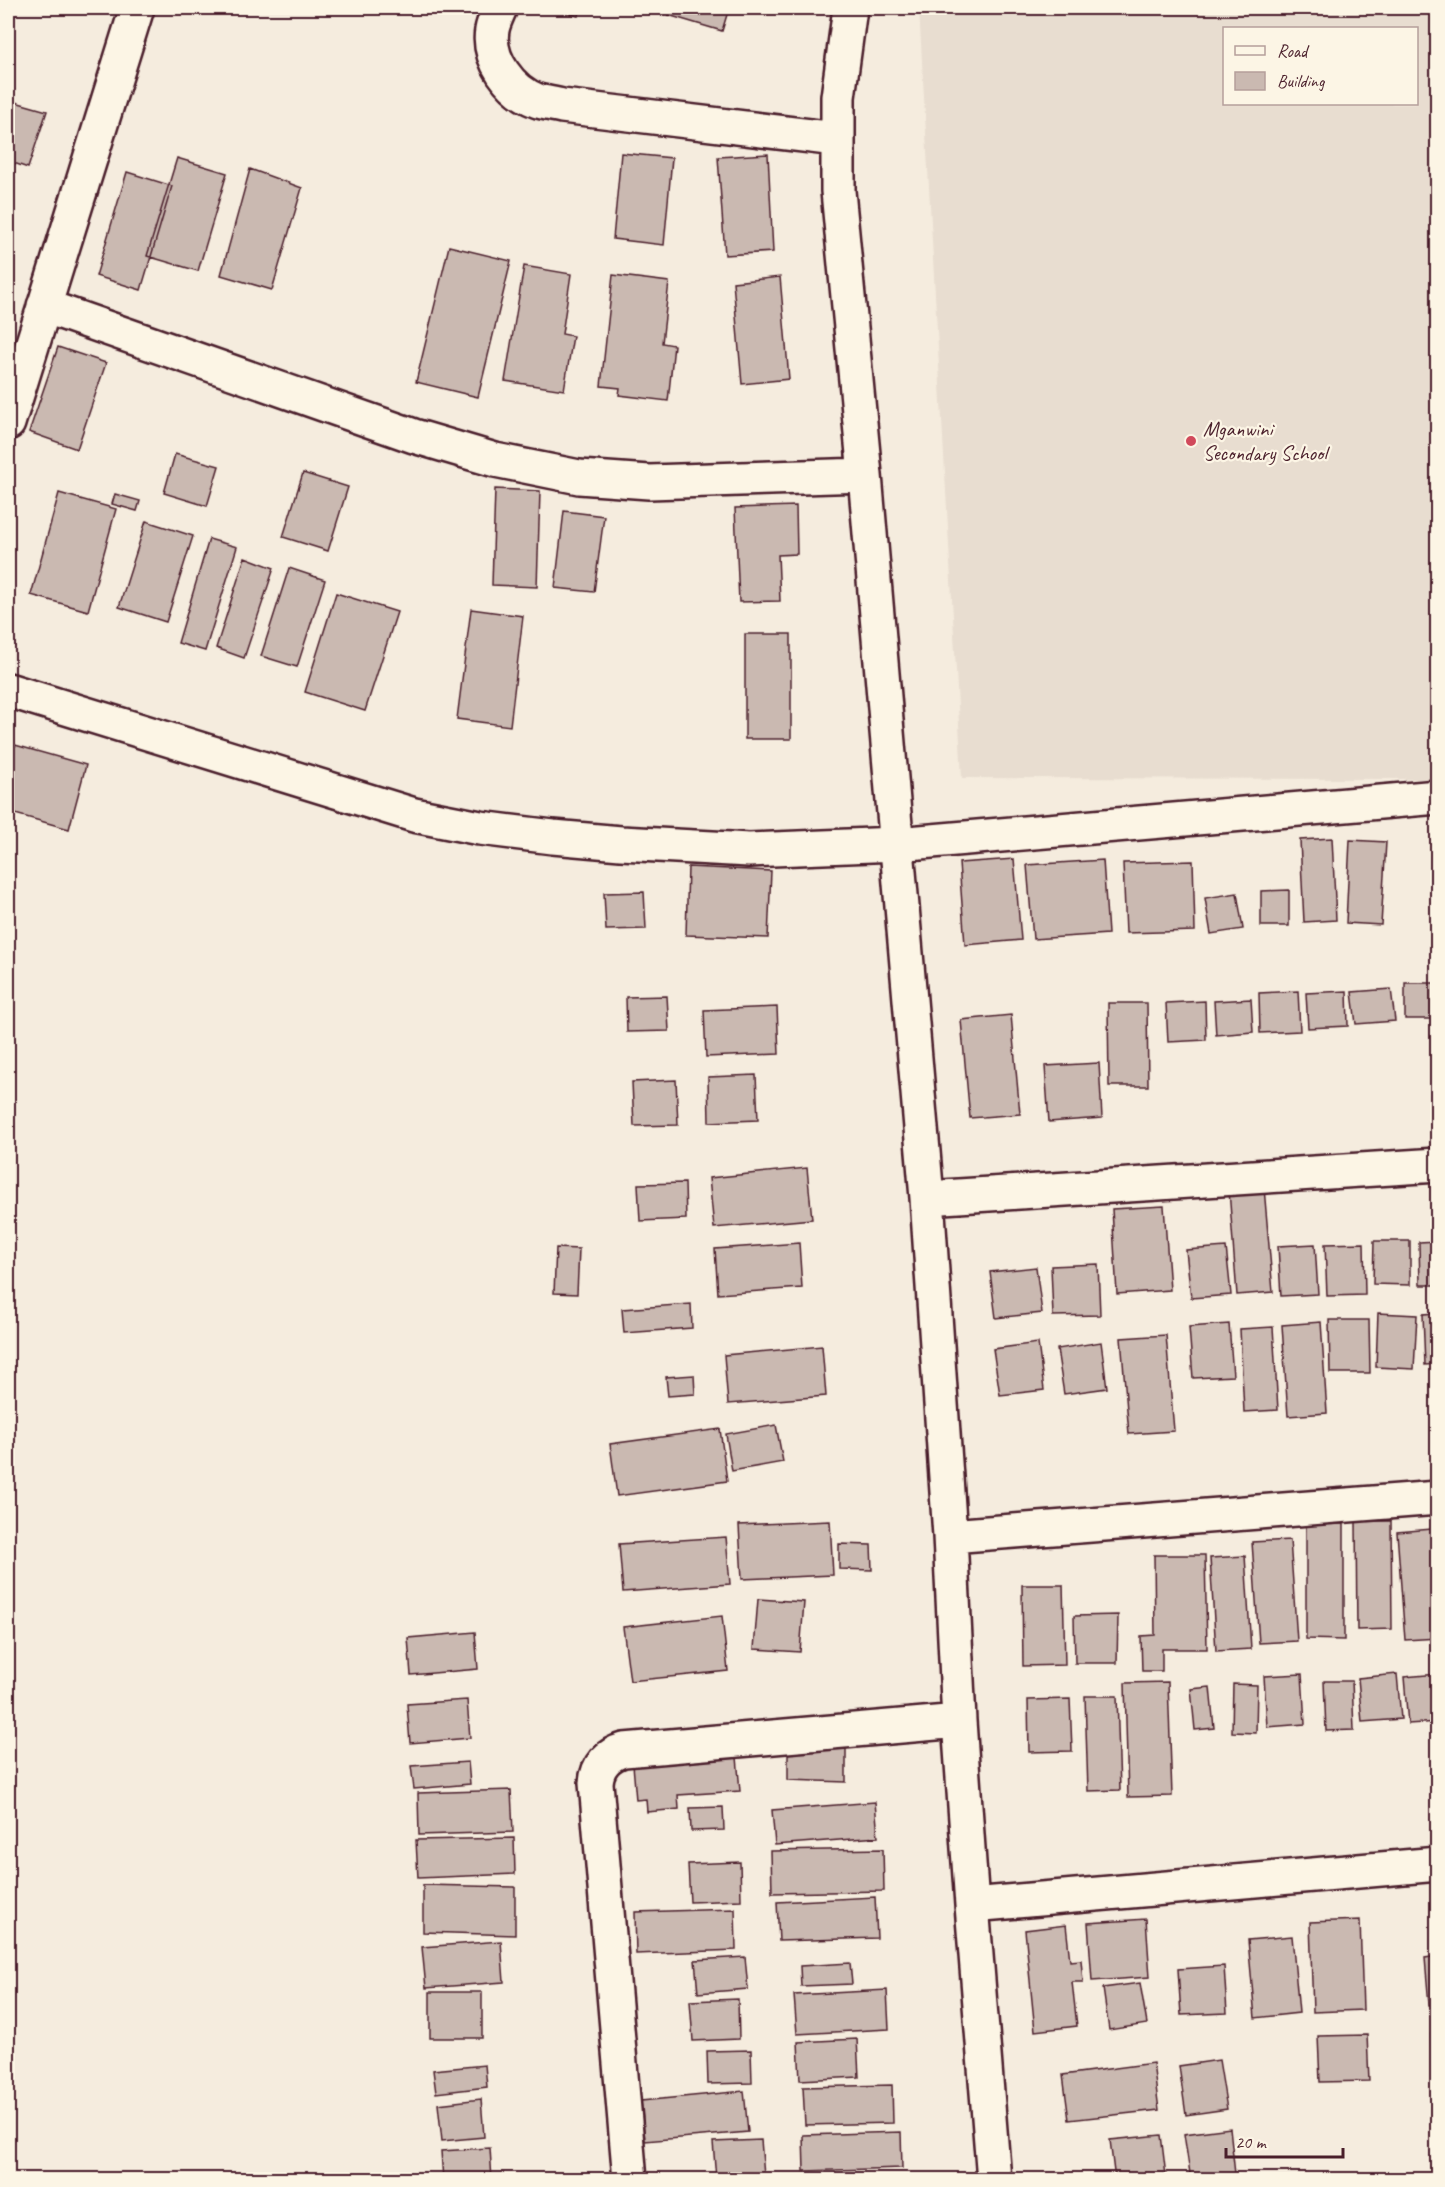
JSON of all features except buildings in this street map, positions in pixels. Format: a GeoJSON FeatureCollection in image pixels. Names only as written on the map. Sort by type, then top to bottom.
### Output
{"type":"FeatureCollection","features":[{"type":"Feature","properties":{"kind":"street"},"geometry":{"type":"LineString","coordinates":[[8,423],[137,8]]}},
{"type":"Feature","properties":{"kind":"street"},"geometry":{"type":"LineString","coordinates":[[500,8],[492,29],[492,47],[496,62],[505,75],[519,88],[537,100],[562,106],[836,139]]}},
{"type":"Feature","properties":{"kind":"street"},"geometry":{"type":"LineString","coordinates":[[850,8],[838,97],[836,139],[838,191],[865,475],[927,1198],[950,1536],[959,1721],[994,2180]]}},
{"type":"Feature","properties":{"kind":"street"},"geometry":{"type":"LineString","coordinates":[[44,306],[414,436],[495,460],[579,477],[650,482],[865,475]]}},
{"type":"Feature","properties":{"kind":"street"},"geometry":{"type":"LineString","coordinates":[[8,690],[414,815],[480,828],[621,843],[749,850],[897,844],[1437,797]]}},
{"type":"Feature","properties":{"kind":"street"},"geometry":{"type":"LineString","coordinates":[[927,1198],[1437,1165]]}},
{"type":"Feature","properties":{"kind":"street"},"geometry":{"type":"LineString","coordinates":[[950,1536],[1437,1498]]}},
{"type":"Feature","properties":{"kind":"street"},"geometry":{"type":"LineString","coordinates":[[630,2180],[596,1783],[596,1774],[604,1762],[617,1752],[624,1750],[959,1721]]}},
{"type":"Feature","properties":{"kind":"street"},"geometry":{"type":"LineString","coordinates":[[972,1905],[1437,1864]]}},
{"type":"Feature","properties":{"kind":"shaded area","name":"Mganwini Secondary School"},"geometry":{"type":"Polygon","coordinates":[[[919,8],[1437,8],[1437,779],[962,778],[919,8]]]}},
{"type":"Feature","properties":{"kind":"place","name":"Mganwini Secondary School"},"geometry":{"type":"Point","coordinates":[1191,441]}}]}
